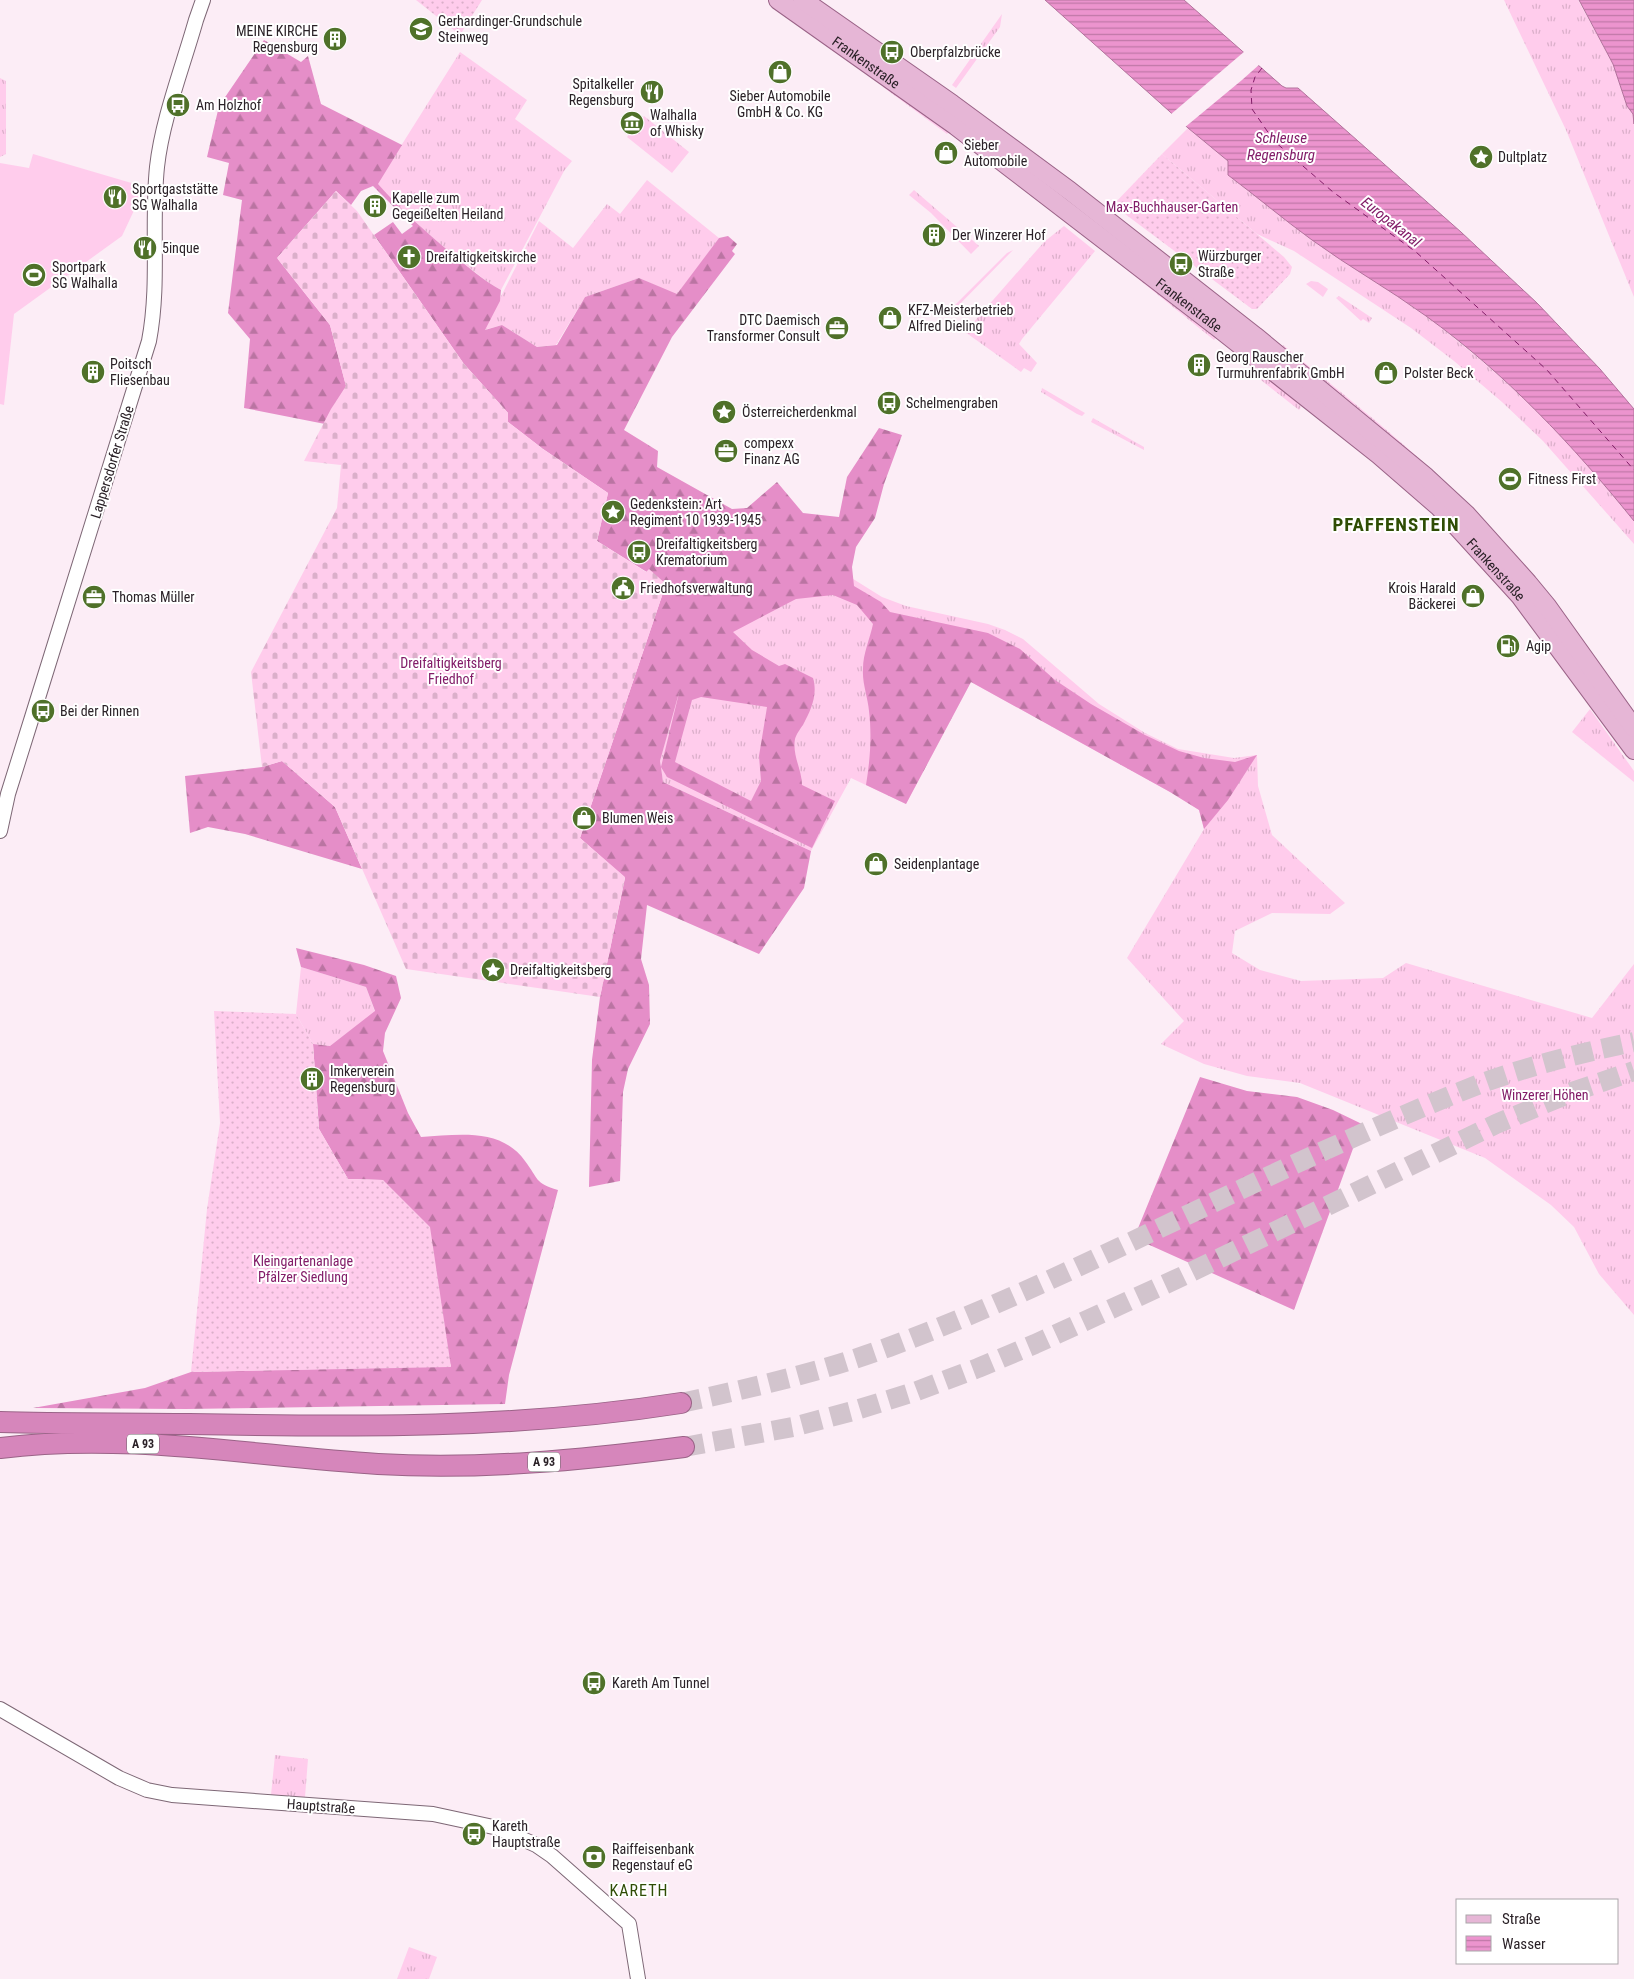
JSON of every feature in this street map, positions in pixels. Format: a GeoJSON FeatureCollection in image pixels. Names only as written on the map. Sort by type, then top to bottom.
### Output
{"type":"FeatureCollection","features":[{"type":"Feature","properties":{"kind":"highway","name":"A 93"},"geometry":{"type":"LineString","coordinates":[[0,1429],[60,1424],[360,1426],[478,1424],[624,1412],[681,1403]]}},
{"type":"Feature","properties":{"kind":"highway"},"geometry":{"type":"LineString","coordinates":[[0,1422],[60,1424]]}},
{"type":"Feature","properties":{"kind":"highway","name":"A 93"},"geometry":{"type":"LineString","coordinates":[[0,1448],[73,1443],[131,1443],[379,1464],[484,1466],[604,1457],[684,1447]]}},
{"type":"Feature","properties":{"kind":"main road","name":"Frankenstraße"},"geometry":{"type":"LineString","coordinates":[[778,0],[956,126],[1020,174],[1379,454],[1457,524],[1520,596],[1634,750]]}},
{"type":"Feature","properties":{"kind":"main road","name":"Frankenstraße"},"geometry":{"type":"LineString","coordinates":[[803,0],[952,104],[1070,191],[1255,336],[1426,477],[1466,514],[1528,583],[1547,606],[1634,728]]}},
{"type":"Feature","properties":{"kind":"street","name":"Lappersdorfer Straße"},"geometry":{"type":"LineString","coordinates":[[0,831],[8,794],[149,341],[155,298],[154,212],[160,145],[203,0]]}},
{"type":"Feature","properties":{"kind":"street","name":"Hauptstraße"},"geometry":{"type":"LineString","coordinates":[[0,1709],[119,1778],[147,1790],[172,1795],[433,1814],[498,1828],[536,1845],[552,1856],[629,1924],[638,1979]]}},
{"type":"Feature","properties":{"kind":"green space"},"geometry":{"type":"Polygon","coordinates":[[[416,0],[482,0],[460,35],[416,0]]]}},
{"type":"Feature","properties":{"kind":"green space"},"geometry":{"type":"Polygon","coordinates":[[[1504,0],[1578,0],[1613,64],[1627,106],[1633,114],[1634,124],[1634,297],[1566,130],[1504,0]]]}},
{"type":"Feature","properties":{"kind":"green space"},"geometry":{"type":"Polygon","coordinates":[[[1002,14],[1000,27],[956,88],[952,85],[1002,14]]]}},
{"type":"Feature","properties":{"kind":"green space"},"geometry":{"type":"Polygon","coordinates":[[[264,40],[301,62],[308,56],[321,104],[402,145],[378,184],[441,245],[501,290],[500,301],[485,330],[502,325],[537,347],[557,345],[585,297],[639,278],[677,294],[719,238],[728,236],[737,244],[732,251],[735,254],[672,337],[624,430],[658,451],[657,467],[732,509],[747,508],[777,482],[803,513],[839,517],[847,477],[879,428],[902,435],[884,484],[875,518],[856,547],[852,567],[854,586],[881,602],[890,612],[988,633],[1020,649],[1055,680],[1091,704],[1145,735],[1179,751],[1204,758],[1235,762],[1257,755],[1228,800],[1204,829],[1199,810],[971,682],[906,804],[866,785],[870,730],[863,680],[863,663],[873,624],[857,605],[833,595],[796,599],[733,632],[752,650],[779,666],[785,664],[813,678],[815,690],[813,702],[796,737],[795,751],[802,785],[835,801],[812,848],[667,777],[661,767],[663,782],[811,851],[804,888],[759,954],[647,905],[641,959],[649,985],[650,1024],[628,1069],[623,1092],[620,1181],[589,1187],[592,1060],[600,997],[625,878],[580,838],[666,584],[597,541],[608,493],[543,449],[508,422],[508,413],[464,364],[374,235],[393,222],[402,234],[413,226],[373,186],[361,191],[351,205],[336,191],[277,258],[330,325],[346,386],[325,424],[244,408],[250,339],[228,313],[242,200],[223,195],[229,163],[207,157],[219,106],[264,40]],[[680,689],[660,761],[661,767],[680,689]],[[701,697],[692,700],[675,762],[751,801],[761,781],[759,756],[767,707],[701,697]]]}},
{"type":"Feature","properties":{"kind":"green space"},"geometry":{"type":"Polygon","coordinates":[[[460,52],[527,100],[515,119],[572,161],[564,171],[501,290],[441,245],[377,184],[460,52]]]}},
{"type":"Feature","properties":{"kind":"green space"},"geometry":{"type":"Polygon","coordinates":[[[0,78],[6,81],[6,154],[0,157],[0,78]]]}},
{"type":"Feature","properties":{"kind":"green space"},"geometry":{"type":"Polygon","coordinates":[[[884,85],[950,130],[947,134],[883,87],[884,85]]]}},
{"type":"Feature","properties":{"kind":"green space"},"geometry":{"type":"Polygon","coordinates":[[[644,116],[689,152],[672,173],[627,137],[644,116]]]}},
{"type":"Feature","properties":{"kind":"green space"},"geometry":{"type":"Polygon","coordinates":[[[1188,128],[1228,161],[1229,175],[1312,240],[1427,316],[1526,400],[1604,483],[1634,521],[1634,544],[1543,441],[1502,402],[1454,361],[1411,328],[1294,251],[1257,234],[1162,154],[1188,128]]]}},
{"type":"Feature","properties":{"kind":"green space","name":"Sportpark SG Walhalla"},"geometry":{"type":"Polygon","coordinates":[[[33,154],[145,187],[122,236],[14,314],[4,405],[0,404],[0,163],[29,168],[33,154]]]}},
{"type":"Feature","properties":{"kind":"green space","name":"Max-Buchhauser-Garten"},"geometry":{"type":"Polygon","coordinates":[[[1162,154],[1284,257],[1292,267],[1290,274],[1257,309],[1252,309],[1113,205],[1162,154]]]}},
{"type":"Feature","properties":{"kind":"green space"},"geometry":{"type":"Polygon","coordinates":[[[647,180],[719,238],[677,295],[639,278],[585,297],[556,345],[537,347],[502,325],[484,330],[539,221],[573,248],[607,204],[620,214],[647,180]]]}},
{"type":"Feature","properties":{"kind":"green space"},"geometry":{"type":"Polygon","coordinates":[[[914,190],[979,246],[971,254],[931,213],[909,195],[914,190]]]}},
{"type":"Feature","properties":{"kind":"green space","name":"Dreifaltigkeitsberg Friedhof"},"geometry":{"type":"Polygon","coordinates":[[[336,191],[357,211],[464,364],[508,413],[508,422],[543,449],[608,493],[597,541],[646,572],[649,569],[666,584],[580,838],[625,877],[600,997],[406,969],[335,807],[282,761],[262,767],[251,672],[337,508],[341,465],[304,461],[331,409],[346,386],[330,325],[277,258],[336,191]]]}},
{"type":"Feature","properties":{"kind":"green space"},"geometry":{"type":"Polygon","coordinates":[[[1070,224],[1216,338],[1214,340],[1070,224]]]}},
{"type":"Feature","properties":{"kind":"green space"},"geometry":{"type":"Polygon","coordinates":[[[1064,226],[1095,251],[1022,339],[1019,344],[1037,363],[1031,372],[1024,368],[1021,372],[965,332],[1044,242],[1064,226]]]}},
{"type":"Feature","properties":{"kind":"green space"},"geometry":{"type":"Polygon","coordinates":[[[1013,250],[954,310],[951,311],[1007,253],[1013,250]]]}},
{"type":"Feature","properties":{"kind":"green space"},"geometry":{"type":"Polygon","coordinates":[[[1311,281],[1318,282],[1328,289],[1323,297],[1306,284],[1311,281]]]}},
{"type":"Feature","properties":{"kind":"green space"},"geometry":{"type":"Polygon","coordinates":[[[1339,296],[1372,318],[1369,323],[1363,319],[1361,321],[1336,298],[1339,296]]]}},
{"type":"Feature","properties":{"kind":"green space"},"geometry":{"type":"Polygon","coordinates":[[[1283,345],[1417,456],[1468,505],[1521,561],[1517,564],[1281,348],[1283,345]]]}},
{"type":"Feature","properties":{"kind":"green space"},"geometry":{"type":"Polygon","coordinates":[[[1263,372],[1282,387],[1301,407],[1299,410],[1257,377],[1263,372]]]}},
{"type":"Feature","properties":{"kind":"green space"},"geometry":{"type":"Polygon","coordinates":[[[1042,388],[1085,413],[1082,416],[1077,414],[1041,392],[1042,388]]]}},
{"type":"Feature","properties":{"kind":"green space"},"geometry":{"type":"Polygon","coordinates":[[[1093,418],[1144,447],[1144,450],[1091,422],[1093,418]]]}},
{"type":"Feature","properties":{"kind":"green space","name":"Winzerer Höhen"},"geometry":{"type":"Polygon","coordinates":[[[850,577],[882,597],[906,606],[988,624],[1023,639],[1099,704],[1145,733],[1178,749],[1234,758],[1257,755],[1258,786],[1272,835],[1345,903],[1330,914],[1272,913],[1235,931],[1232,953],[1260,970],[1301,981],[1383,978],[1406,963],[1592,1018],[1634,964],[1634,1315],[1599,1274],[1574,1227],[1551,1205],[1485,1158],[1300,1083],[1247,1076],[1204,1064],[1161,1044],[1184,1021],[1127,958],[1204,829],[1199,810],[971,682],[906,804],[851,778],[811,851],[663,782],[660,761],[674,705],[691,646],[705,627],[850,577]]]}},
{"type":"Feature","properties":{"kind":"green space"},"geometry":{"type":"Polygon","coordinates":[[[1590,709],[1634,771],[1634,782],[1572,732],[1590,709]]]}},
{"type":"Feature","properties":{"kind":"green space"},"geometry":{"type":"Polygon","coordinates":[[[282,761],[335,807],[362,869],[245,834],[208,827],[190,833],[185,776],[262,767],[282,761]]]}},
{"type":"Feature","properties":{"kind":"green space"},"geometry":{"type":"Polygon","coordinates":[[[296,948],[364,965],[396,976],[401,998],[385,1033],[383,1051],[408,1113],[421,1137],[449,1135],[478,1136],[504,1143],[515,1150],[541,1182],[558,1190],[509,1375],[505,1404],[186,1409],[33,1408],[145,1388],[191,1372],[451,1366],[383,1180],[348,1179],[319,1129],[313,1044],[330,1046],[375,1011],[366,987],[301,967],[296,948]]]}},
{"type":"Feature","properties":{"kind":"green space"},"geometry":{"type":"Polygon","coordinates":[[[301,967],[366,987],[375,1012],[330,1046],[313,1044],[296,1014],[301,967]]]}},
{"type":"Feature","properties":{"kind":"green space","name":"Kleingartenanlage Pfälzer Siedlung"},"geometry":{"type":"Polygon","coordinates":[[[214,1011],[296,1014],[313,1044],[319,1129],[348,1179],[383,1180],[430,1227],[451,1367],[191,1372],[207,1209],[220,1123],[214,1011]]]}},
{"type":"Feature","properties":{"kind":"green space"},"geometry":{"type":"Polygon","coordinates":[[[1200,1077],[1247,1091],[1297,1097],[1333,1110],[1362,1124],[1294,1310],[1134,1238],[1200,1077]]]}},
{"type":"Feature","properties":{"kind":"green space"},"geometry":{"type":"Polygon","coordinates":[[[275,1755],[308,1759],[305,1797],[271,1795],[275,1755]]]}},
{"type":"Feature","properties":{"kind":"green space"},"geometry":{"type":"Polygon","coordinates":[[[409,1947],[437,1957],[429,1979],[397,1979],[409,1947]]]}},
{"type":"Feature","properties":{"kind":"water","name":"Schleuse Regensburg"},"geometry":{"type":"Polygon","coordinates":[[[1045,0],[1184,0],[1282,86],[1298,88],[1461,232],[1537,303],[1600,369],[1634,409],[1634,521],[1587,465],[1537,411],[1483,361],[1426,316],[1312,240],[1228,175],[1228,161],[1188,128],[1045,0]]]}},
{"type":"Feature","properties":{"kind":"water"},"geometry":{"type":"Polygon","coordinates":[[[1579,0],[1634,0],[1634,124],[1633,114],[1627,106],[1613,64],[1579,0]]]}},
{"type":"Feature","properties":{"kind":"pier"},"geometry":{"type":"Polygon","coordinates":[[[1245,51],[1260,64],[1242,80],[1184,128],[1170,115],[1245,51]]]}},
{"type":"Feature","properties":{"kind":"ferry route"},"geometry":{"type":"LineString","coordinates":[[1262,68],[1255,77],[1251,90],[1252,109],[1274,141],[1333,192],[1416,252],[1547,370],[1634,470]]}},
{"type":"Feature","properties":{"kind":"tunnel"},"geometry":{"type":"LineString","coordinates":[[681,1403],[786,1379],[889,1347],[1003,1301],[1283,1170],[1448,1097],[1485,1082],[1540,1065],[1634,1042]]}},
{"type":"Feature","properties":{"kind":"tunnel"},"geometry":{"type":"LineString","coordinates":[[684,1447],[793,1427],[853,1411],[917,1391],[978,1368],[1183,1276],[1496,1124],[1575,1091],[1634,1071]]}},
{"type":"Feature","properties":{"kind":"place","name":"Gerhardinger-Grundschule Steinweg"},"geometry":{"type":"Point","coordinates":[421,29]}},
{"type":"Feature","properties":{"kind":"place","name":"MEINE KIRCHE Regensburg"},"geometry":{"type":"Point","coordinates":[335,39]}},
{"type":"Feature","properties":{"kind":"place","name":"Oberpfalzbrücke"},"geometry":{"type":"Point","coordinates":[892,52]}},
{"type":"Feature","properties":{"kind":"place","name":"Sieber Automobile GmbH & Co. KG"},"geometry":{"type":"Point","coordinates":[780,72]}},
{"type":"Feature","properties":{"kind":"place","name":"Spitalkeller Regensburg"},"geometry":{"type":"Point","coordinates":[652,92]}},
{"type":"Feature","properties":{"kind":"place","name":"Am Holzhof"},"geometry":{"type":"Point","coordinates":[178,105]}},
{"type":"Feature","properties":{"kind":"place","name":"Walhalla of Whisky"},"geometry":{"type":"Point","coordinates":[632,123]}},
{"type":"Feature","properties":{"kind":"place","name":"Sieber Automobile"},"geometry":{"type":"Point","coordinates":[946,153]}},
{"type":"Feature","properties":{"kind":"place","name":"Dultplatz"},"geometry":{"type":"Point","coordinates":[1481,157]}},
{"type":"Feature","properties":{"kind":"place","name":"Sportgaststätte SG Walhalla"},"geometry":{"type":"Point","coordinates":[115,197]}},
{"type":"Feature","properties":{"kind":"place","name":"Kapelle zum Gegeißelten Heiland"},"geometry":{"type":"Point","coordinates":[375,206]}},
{"type":"Feature","properties":{"kind":"place","name":"Der Winzerer Hof"},"geometry":{"type":"Point","coordinates":[934,235]}},
{"type":"Feature","properties":{"kind":"place","name":"5inque"},"geometry":{"type":"Point","coordinates":[145,248]}},
{"type":"Feature","properties":{"kind":"place","name":"Dreifaltigkeitskirche"},"geometry":{"type":"Point","coordinates":[409,257]}},
{"type":"Feature","properties":{"kind":"place","name":"Würzburger Straße"},"geometry":{"type":"Point","coordinates":[1181,264]}},
{"type":"Feature","properties":{"kind":"place","name":"Sportpark SG Walhalla"},"geometry":{"type":"Point","coordinates":[34,275]}},
{"type":"Feature","properties":{"kind":"place","name":"KFZ-Meisterbetrieb Alfred Dieling"},"geometry":{"type":"Point","coordinates":[890,318]}},
{"type":"Feature","properties":{"kind":"place","name":"DTC Daemisch Transformer Consult"},"geometry":{"type":"Point","coordinates":[837,328]}},
{"type":"Feature","properties":{"kind":"place","name":"Georg Rauscher Turmuhrenfabrik GmbH"},"geometry":{"type":"Point","coordinates":[1199,365]}},
{"type":"Feature","properties":{"kind":"place","name":"Poitsch Fliesenbau"},"geometry":{"type":"Point","coordinates":[93,372]}},
{"type":"Feature","properties":{"kind":"place","name":"Polster Beck"},"geometry":{"type":"Point","coordinates":[1386,373]}},
{"type":"Feature","properties":{"kind":"place","name":"Schelmengraben"},"geometry":{"type":"Point","coordinates":[889,403]}},
{"type":"Feature","properties":{"kind":"place","name":"Österreicherdenkmal"},"geometry":{"type":"Point","coordinates":[724,412]}},
{"type":"Feature","properties":{"kind":"place","name":"compexx Finanz AG"},"geometry":{"type":"Point","coordinates":[726,451]}},
{"type":"Feature","properties":{"kind":"place","name":"Fitness First"},"geometry":{"type":"Point","coordinates":[1510,479]}},
{"type":"Feature","properties":{"kind":"place","name":"Gedenkstein: Art Regiment 10 1939-1945"},"geometry":{"type":"Point","coordinates":[613,512]}},
{"type":"Feature","properties":{"kind":"place","name":"Dreifaltigkeitsberg Krematorium"},"geometry":{"type":"Point","coordinates":[639,552]}},
{"type":"Feature","properties":{"kind":"place","name":"Friedhofsverwaltung"},"geometry":{"type":"Point","coordinates":[623,588]}},
{"type":"Feature","properties":{"kind":"place","name":"Krois Harald Bäckerei"},"geometry":{"type":"Point","coordinates":[1473,596]}},
{"type":"Feature","properties":{"kind":"place","name":"Thomas Müller"},"geometry":{"type":"Point","coordinates":[94,597]}},
{"type":"Feature","properties":{"kind":"place","name":"Agip"},"geometry":{"type":"Point","coordinates":[1508,646]}},
{"type":"Feature","properties":{"kind":"place","name":"Bei der Rinnen"},"geometry":{"type":"Point","coordinates":[43,711]}},
{"type":"Feature","properties":{"kind":"place","name":"Blumen Weis"},"geometry":{"type":"Point","coordinates":[584,818]}},
{"type":"Feature","properties":{"kind":"place","name":"Seidenplantage"},"geometry":{"type":"Point","coordinates":[876,864]}},
{"type":"Feature","properties":{"kind":"place","name":"Dreifaltigkeitsberg"},"geometry":{"type":"Point","coordinates":[493,970]}},
{"type":"Feature","properties":{"kind":"place","name":"Imkerverein Regensburg"},"geometry":{"type":"Point","coordinates":[312,1079]}},
{"type":"Feature","properties":{"kind":"place","name":"Kareth Am Tunnel"},"geometry":{"type":"Point","coordinates":[594,1683]}},
{"type":"Feature","properties":{"kind":"place","name":"Kareth Hauptstraße"},"geometry":{"type":"Point","coordinates":[474,1834]}},
{"type":"Feature","properties":{"kind":"place","name":"Raiffeisenbank Regenstauf eG"},"geometry":{"type":"Point","coordinates":[594,1857]}},
{"type":"Feature","properties":{"kind":"district","name":"PFAFFENSTEIN"},"geometry":{"type":"Point","coordinates":[1396,524]}},
{"type":"Feature","properties":{"kind":"district","name":"KARETH"},"geometry":{"type":"Point","coordinates":[639,1890]}},
{"type":"Feature","properties":{"kind":"water label","name":"Europakanal"},"geometry":{"type":"Point","coordinates":[1391,222]}}]}
